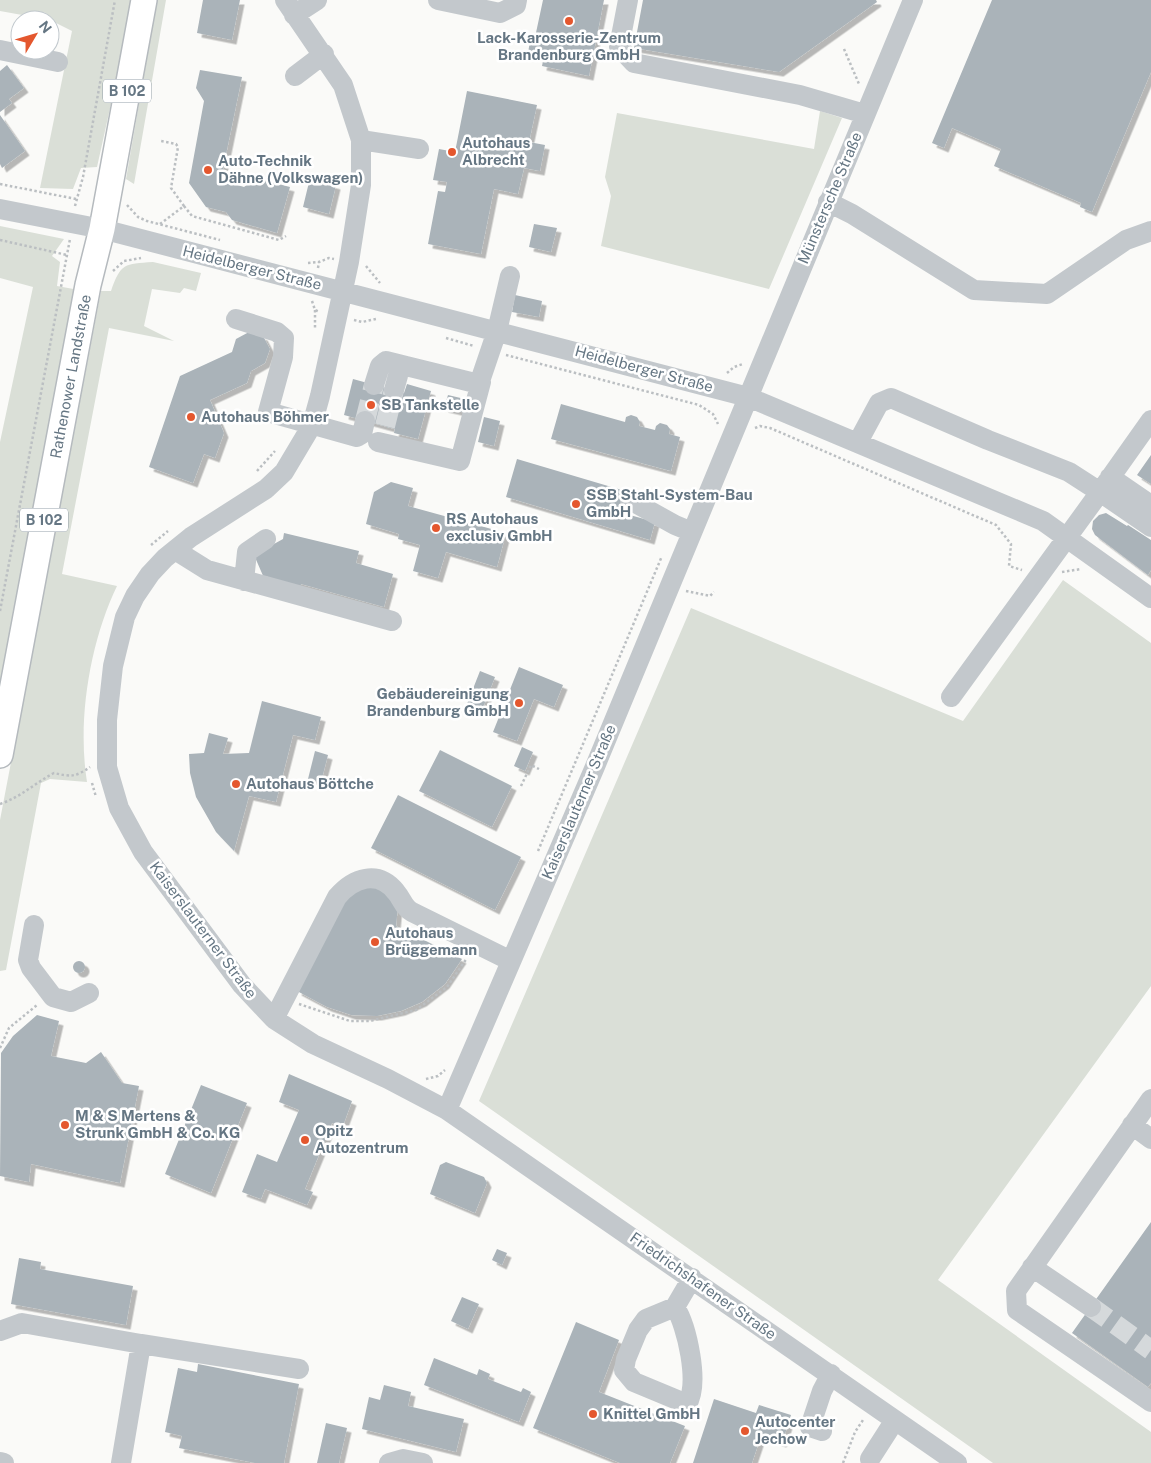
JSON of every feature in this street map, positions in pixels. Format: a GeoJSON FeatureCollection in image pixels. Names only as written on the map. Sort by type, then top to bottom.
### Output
{"type":"FeatureCollection","features":[{"type":"Feature","properties":{"kind":"main road","name":"Rathenower Landstraße"},"geometry":{"type":"LineString","coordinates":[[0,755],[99,282],[102,229],[144,0]]}},
{"type":"Feature","properties":{"kind":"street"},"geometry":{"type":"LineString","coordinates":[[317,0],[290,7],[324,54],[343,85],[361,140],[361,185],[343,291]]}},
{"type":"Feature","properties":{"kind":"street"},"geometry":{"type":"LineString","coordinates":[[438,0],[500,13],[516,5],[517,0]]}},
{"type":"Feature","properties":{"kind":"street"},"geometry":{"type":"LineString","coordinates":[[628,0],[619,47],[634,63],[800,95],[865,114]]}},
{"type":"Feature","properties":{"kind":"street","name":"Münstersche Straße"},"geometry":{"type":"LineString","coordinates":[[748,397],[913,0]]}},
{"type":"Feature","properties":{"kind":"street"},"geometry":{"type":"LineString","coordinates":[[0,50],[58,62]]}},
{"type":"Feature","properties":{"kind":"street"},"geometry":{"type":"LineString","coordinates":[[295,76],[324,54]]}},
{"type":"Feature","properties":{"kind":"street"},"geometry":{"type":"LineString","coordinates":[[361,140],[419,149]]}},
{"type":"Feature","properties":{"kind":"street"},"geometry":{"type":"LineString","coordinates":[[828,202],[852,214],[974,290],[1047,294],[1126,240],[1151,231]]}},
{"type":"Feature","properties":{"kind":"street","name":"Heidelberger Straße"},"geometry":{"type":"LineString","coordinates":[[0,209],[102,229],[748,397],[1031,515],[1066,537],[1151,598]]}},
{"type":"Feature","properties":{"kind":"street"},"geometry":{"type":"LineString","coordinates":[[236,320],[277,332],[284,338],[283,357],[268,412],[312,425],[361,429],[381,434],[457,462],[460,461],[490,350],[497,331],[510,276]]}},
{"type":"Feature","properties":{"kind":"street","name":"Kaiserslauterner Straße"},"geometry":{"type":"LineString","coordinates":[[343,291],[347,321],[312,425],[284,472],[266,488],[175,550],[150,574],[135,596],[125,617],[113,666],[106,743],[108,767],[119,808],[177,914],[236,992],[313,1044],[414,1092],[447,1110],[748,397]]}},
{"type":"Feature","properties":{"kind":"street"},"geometry":{"type":"LineString","coordinates":[[374,385],[380,366],[386,361],[479,384],[481,382]]}},
{"type":"Feature","properties":{"kind":"street"},"geometry":{"type":"LineString","coordinates":[[394,390],[399,372],[406,366]]}},
{"type":"Feature","properties":{"kind":"street"},"geometry":{"type":"LineString","coordinates":[[858,442],[879,403],[891,398],[988,440],[1105,484],[1151,505]]}},
{"type":"Feature","properties":{"kind":"street"},"geometry":{"type":"LineString","coordinates":[[951,697],[1151,420]]}},
{"type":"Feature","properties":{"kind":"street"},"geometry":{"type":"LineString","coordinates":[[1105,484],[1151,527]]}},
{"type":"Feature","properties":{"kind":"street"},"geometry":{"type":"LineString","coordinates":[[630,500],[692,532]]}},
{"type":"Feature","properties":{"kind":"street"},"geometry":{"type":"LineString","coordinates":[[244,581],[247,552],[266,539]]}},
{"type":"Feature","properties":{"kind":"street"},"geometry":{"type":"LineString","coordinates":[[175,550],[207,570],[392,620]]}},
{"type":"Feature","properties":{"kind":"street"},"geometry":{"type":"LineString","coordinates":[[274,1019],[336,897],[347,885],[359,879],[376,879],[385,882],[395,890],[404,907],[511,961]]}},
{"type":"Feature","properties":{"kind":"street"},"geometry":{"type":"LineString","coordinates":[[34,925],[28,960],[31,968],[53,998],[71,1002],[88,993]]}},
{"type":"Feature","properties":{"kind":"street"},"geometry":{"type":"LineString","coordinates":[[1151,1098],[1016,1291],[1017,1310],[1151,1402]]}},
{"type":"Feature","properties":{"kind":"street","name":"Friedrichshafener Straße"},"geometry":{"type":"LineString","coordinates":[[447,1110],[831,1374],[890,1427],[957,1463]]}},
{"type":"Feature","properties":{"kind":"street"},"geometry":{"type":"LineString","coordinates":[[1132,1125],[1151,1139]]}},
{"type":"Feature","properties":{"kind":"street"},"geometry":{"type":"LineString","coordinates":[[1032,1267],[1091,1307]]}},
{"type":"Feature","properties":{"kind":"street"},"geometry":{"type":"LineString","coordinates":[[676,1306],[683,1319],[693,1384],[692,1396],[687,1404],[634,1382],[624,1370],[626,1359],[638,1330],[646,1319],[676,1306],[692,1278]]}},
{"type":"Feature","properties":{"kind":"street"},"geometry":{"type":"LineString","coordinates":[[0,1331],[22,1323],[141,1344],[299,1368]]}},
{"type":"Feature","properties":{"kind":"street"},"geometry":{"type":"LineString","coordinates":[[121,1463],[141,1344]]}},
{"type":"Feature","properties":{"kind":"street"},"geometry":{"type":"LineString","coordinates":[[822,1431],[810,1427],[822,1391],[831,1374]]}},
{"type":"Feature","properties":{"kind":"street"},"geometry":{"type":"LineString","coordinates":[[870,1459],[890,1427]]}},
{"type":"Feature","properties":{"kind":"street"},"geometry":{"type":"LineString","coordinates":[[389,1463],[403,1459],[423,1463]]}},
{"type":"Feature","properties":{"kind":"street"},"geometry":{"type":"LineString","coordinates":[[0,1462],[4,1463]]}},
{"type":"Feature","properties":{"kind":"path"},"geometry":{"type":"LineString","coordinates":[[0,611],[63,279],[76,199],[83,176],[115,0]]}},
{"type":"Feature","properties":{"kind":"path"},"geometry":{"type":"LineString","coordinates":[[844,49],[860,85]]}},
{"type":"Feature","properties":{"kind":"path"},"geometry":{"type":"LineString","coordinates":[[161,142],[176,144],[178,147],[170,188],[192,216],[280,240],[286,236]]}},
{"type":"Feature","properties":{"kind":"path"},"geometry":{"type":"LineString","coordinates":[[83,176],[110,181]]}},
{"type":"Feature","properties":{"kind":"path"},"geometry":{"type":"LineString","coordinates":[[0,184],[76,199]]}},
{"type":"Feature","properties":{"kind":"path"},"geometry":{"type":"LineString","coordinates":[[125,202],[138,217],[224,241]]}},
{"type":"Feature","properties":{"kind":"path"},"geometry":{"type":"LineString","coordinates":[[160,224],[184,206]]}},
{"type":"Feature","properties":{"kind":"path"},"geometry":{"type":"LineString","coordinates":[[0,240],[67,255]]}},
{"type":"Feature","properties":{"kind":"path"},"geometry":{"type":"LineString","coordinates":[[63,279],[99,282],[124,261],[144,258]]}},
{"type":"Feature","properties":{"kind":"path"},"geometry":{"type":"LineString","coordinates":[[307,264],[319,262]]}},
{"type":"Feature","properties":{"kind":"path"},"geometry":{"type":"LineString","coordinates":[[367,267],[384,287]]}},
{"type":"Feature","properties":{"kind":"path"},"geometry":{"type":"LineString","coordinates":[[311,298],[315,310],[316,334]]}},
{"type":"Feature","properties":{"kind":"path"},"geometry":{"type":"LineString","coordinates":[[315,310],[347,321],[362,322],[376,319],[385,322]]}},
{"type":"Feature","properties":{"kind":"path"},"geometry":{"type":"LineString","coordinates":[[443,337],[699,406],[713,414],[717,423],[714,432]]}},
{"type":"Feature","properties":{"kind":"path"},"geometry":{"type":"LineString","coordinates":[[735,429],[750,435],[760,426],[770,428],[996,525],[1011,544],[1009,566],[1014,569],[1056,573],[1087,568]]}},
{"type":"Feature","properties":{"kind":"path"},"geometry":{"type":"LineString","coordinates":[[255,474],[277,449]]}},
{"type":"Feature","properties":{"kind":"path"},"geometry":{"type":"LineString","coordinates":[[146,551],[170,530]]}},
{"type":"Feature","properties":{"kind":"path"},"geometry":{"type":"LineString","coordinates":[[536,856],[664,551]]}},
{"type":"Feature","properties":{"kind":"path"},"geometry":{"type":"LineString","coordinates":[[679,597],[687,591],[710,596],[714,592]]}},
{"type":"Feature","properties":{"kind":"path"},"geometry":{"type":"LineString","coordinates":[[90,758],[91,774]]}},
{"type":"Feature","properties":{"kind":"path"},"geometry":{"type":"LineString","coordinates":[[521,786],[531,765],[539,769]]}},
{"type":"Feature","properties":{"kind":"path"},"geometry":{"type":"LineString","coordinates":[[0,804],[25,794],[36,783],[54,773],[71,777],[77,776],[90,767]]}},
{"type":"Feature","properties":{"kind":"path"},"geometry":{"type":"LineString","coordinates":[[92,781],[99,805]]}},
{"type":"Feature","properties":{"kind":"path"},"geometry":{"type":"LineString","coordinates":[[286,998],[350,1020],[370,1021],[416,1010],[447,987],[475,944]]}},
{"type":"Feature","properties":{"kind":"path"},"geometry":{"type":"LineString","coordinates":[[0,1048],[9,1028],[37,1004],[53,998]]}},
{"type":"Feature","properties":{"kind":"path"},"geometry":{"type":"LineString","coordinates":[[414,1092],[420,1078],[438,1076],[447,1068]]}},
{"type":"Feature","properties":{"kind":"path"},"geometry":{"type":"LineString","coordinates":[[855,1414],[863,1420],[890,1427]]}},
{"type":"Feature","properties":{"kind":"path"},"geometry":{"type":"LineString","coordinates":[[843,1463],[855,1432],[863,1420]]}},
{"type":"Feature","properties":{"kind":"shaded area"},"geometry":{"type":"Polygon","coordinates":[[[0,0],[134,0],[97,167],[81,168],[73,189],[40,188],[72,31],[60,25],[60,10],[10,10],[10,13],[0,11],[0,0]]]}},
{"type":"Feature","properties":{"kind":"shaded area"},"geometry":{"type":"Polygon","coordinates":[[[157,0],[166,0],[134,184],[126,179],[157,0]]]}},
{"type":"Feature","properties":{"kind":"shaded area"},"geometry":{"type":"Polygon","coordinates":[[[820,111],[842,118],[769,289],[601,246],[611,196],[605,177],[617,113],[814,149],[820,111]]]}},
{"type":"Feature","properties":{"kind":"shaded area"},"geometry":{"type":"Polygon","coordinates":[[[0,226],[64,239],[52,256],[60,262],[57,286],[79,290],[0,700],[0,442],[33,287],[0,278],[0,226]]]}},
{"type":"Feature","properties":{"kind":"shaded area"},"geometry":{"type":"Polygon","coordinates":[[[153,262],[201,273],[196,291],[184,288],[180,293],[152,289],[144,326],[174,341],[109,328],[62,574],[117,586],[100,632],[88,682],[84,733],[84,758],[87,782],[50,779],[41,783],[6,970],[0,971],[0,820],[101,291],[111,291],[118,275],[125,267],[136,263],[153,262]]]}},
{"type":"Feature","properties":{"kind":"shaded area"},"geometry":{"type":"Polygon","coordinates":[[[1063,580],[1151,643],[1151,986],[938,1280],[1151,1432],[1151,1463],[993,1463],[479,1101],[691,608],[963,721],[1063,580]]]}},
{"type":"Feature","properties":{"kind":"building"},"geometry":{"type":"Polygon","coordinates":[[[203,0],[240,0],[232,40],[197,33],[203,0]]]}},
{"type":"Feature","properties":{"kind":"building","name":"Lack-Karosserie-Zentrum Brandenburg GmbH"},"geometry":{"type":"Polygon","coordinates":[[[543,0],[604,0],[589,76],[542,66],[544,56],[528,53],[530,41],[534,42],[543,0]]]}},
{"type":"Feature","properties":{"kind":"building"},"geometry":{"type":"Polygon","coordinates":[[[643,0],[876,0],[877,2],[779,72],[634,48],[643,0]]]}},
{"type":"Feature","properties":{"kind":"building"},"geometry":{"type":"Polygon","coordinates":[[[992,0],[1151,0],[1151,72],[1092,212],[1080,207],[1081,203],[994,166],[1001,149],[952,128],[944,148],[932,143],[992,0]]]}},
{"type":"Feature","properties":{"kind":"building"},"geometry":{"type":"Polygon","coordinates":[[[7,65],[24,88],[9,99],[12,103],[0,112],[0,71],[7,65]]]}},
{"type":"Feature","properties":{"kind":"building"},"geometry":{"type":"Polygon","coordinates":[[[200,70],[242,77],[222,174],[228,182],[244,187],[260,175],[263,180],[290,187],[277,233],[232,220],[226,212],[206,207],[189,183],[204,101],[196,88],[200,70]]]}},
{"type":"Feature","properties":{"kind":"building"},"geometry":{"type":"Polygon","coordinates":[[[467,91],[537,105],[529,142],[545,145],[540,171],[524,168],[518,194],[494,189],[481,254],[428,244],[438,191],[445,192],[447,182],[433,180],[439,149],[455,152],[467,91]]]}},
{"type":"Feature","properties":{"kind":"building"},"geometry":{"type":"Polygon","coordinates":[[[0,115],[25,151],[2,168],[0,164],[0,115]]]}},
{"type":"Feature","properties":{"kind":"building"},"geometry":{"type":"Polygon","coordinates":[[[310,178],[336,185],[329,214],[303,207],[310,178]]]}},
{"type":"Feature","properties":{"kind":"building"},"geometry":{"type":"Polygon","coordinates":[[[534,224],[557,228],[551,252],[529,247],[534,224]]]}},
{"type":"Feature","properties":{"kind":"building"},"geometry":{"type":"Polygon","coordinates":[[[515,295],[542,301],[539,317],[512,312],[515,295]]]}},
{"type":"Feature","properties":{"kind":"building","name":"Autohaus Böhmer"},"geometry":{"type":"Polygon","coordinates":[[[249,332],[263,336],[270,349],[265,363],[251,371],[247,383],[210,400],[224,433],[215,458],[204,454],[193,483],[149,467],[180,376],[232,352],[236,339],[249,332]]]}},
{"type":"Feature","properties":{"kind":"building"},"geometry":{"type":"Polygon","coordinates":[[[353,379],[404,393],[407,384],[431,391],[418,439],[394,433],[395,429],[344,415],[353,379]]]}},
{"type":"Feature","properties":{"kind":"building"},"geometry":{"type":"Polygon","coordinates":[[[448,395],[469,400],[466,413],[444,408],[448,395]]]}},
{"type":"Feature","properties":{"kind":"building"},"geometry":{"type":"Polygon","coordinates":[[[561,404],[625,422],[626,417],[631,415],[637,417],[640,422],[639,426],[655,430],[656,426],[660,423],[667,425],[670,429],[669,434],[680,437],[671,471],[551,439],[561,404]]]}},
{"type":"Feature","properties":{"kind":"building"},"geometry":{"type":"Polygon","coordinates":[[[484,417],[500,421],[494,446],[478,442],[484,417]]]}},
{"type":"Feature","properties":{"kind":"building"},"geometry":{"type":"Polygon","coordinates":[[[1151,455],[1151,484],[1137,475],[1151,455]]]}},
{"type":"Feature","properties":{"kind":"building","name":"SSB Stahl-System-Bau GmbH"},"geometry":{"type":"Polygon","coordinates":[[[517,459],[625,491],[619,512],[655,522],[650,540],[506,497],[517,459]]]}},
{"type":"Feature","properties":{"kind":"building","name":"RS Autohaus exclusiv GmbH"},"geometry":{"type":"Polygon","coordinates":[[[391,482],[413,488],[408,506],[506,533],[497,567],[446,552],[438,578],[413,571],[420,545],[398,539],[399,534],[366,524],[374,492],[391,482]]]}},
{"type":"Feature","properties":{"kind":"building"},"geometry":{"type":"Polygon","coordinates":[[[1106,513],[1151,540],[1151,570],[1148,575],[1095,535],[1092,529],[1093,521],[1099,515],[1106,513]]]}},
{"type":"Feature","properties":{"kind":"building"},"geometry":{"type":"Polygon","coordinates":[[[284,533],[359,551],[356,563],[393,574],[384,607],[301,584],[300,589],[271,581],[267,576],[264,578],[254,555],[283,539],[284,533]]]}},
{"type":"Feature","properties":{"kind":"building","name":"Gebäudereinigung Brandenburg GmbH"},"geometry":{"type":"Polygon","coordinates":[[[519,667],[563,685],[554,707],[534,699],[517,741],[493,732],[519,667]]]}},
{"type":"Feature","properties":{"kind":"building"},"geometry":{"type":"Polygon","coordinates":[[[480,671],[495,677],[482,710],[467,704],[480,671]]]}},
{"type":"Feature","properties":{"kind":"building","name":"Autohaus Böttche"},"geometry":{"type":"Polygon","coordinates":[[[262,701],[321,717],[315,740],[293,735],[276,802],[249,796],[234,851],[216,832],[196,797],[190,773],[189,754],[204,753],[209,733],[228,738],[223,754],[249,753],[262,701]]]}},
{"type":"Feature","properties":{"kind":"building"},"geometry":{"type":"Polygon","coordinates":[[[522,747],[533,752],[525,771],[514,766],[522,747]]]}},
{"type":"Feature","properties":{"kind":"building"},"geometry":{"type":"Polygon","coordinates":[[[440,750],[512,786],[492,827],[419,791],[440,750]]]}},
{"type":"Feature","properties":{"kind":"building"},"geometry":{"type":"Polygon","coordinates":[[[315,751],[328,755],[321,782],[308,779],[315,751]]]}},
{"type":"Feature","properties":{"kind":"building"},"geometry":{"type":"Polygon","coordinates":[[[398,795],[521,857],[495,910],[371,848],[398,795]]]}},
{"type":"Feature","properties":{"kind":"building","name":"Autohaus Brüggemann"},"geometry":{"type":"Polygon","coordinates":[[[378,883],[398,906],[396,926],[462,959],[445,984],[422,1002],[401,1011],[377,1016],[351,1015],[327,1007],[297,991],[344,896],[378,883]]]}},
{"type":"Feature","properties":{"kind":"building"},"geometry":{"type":"Polygon","coordinates":[[[77,961],[81,961],[85,967],[81,973],[77,973],[73,969],[73,965],[77,961]]]}},
{"type":"Feature","properties":{"kind":"building","name":"M & S Mertens & Strunk GmbH & Co. KG"},"geometry":{"type":"Polygon","coordinates":[[[37,1015],[59,1021],[51,1056],[86,1063],[101,1052],[122,1083],[139,1086],[120,1183],[31,1164],[29,1182],[0,1176],[1,1053],[13,1036],[37,1015]]]}},
{"type":"Feature","properties":{"kind":"building","name":"Opitz Autozentrum"},"geometry":{"type":"Polygon","coordinates":[[[289,1074],[352,1101],[344,1123],[338,1125],[332,1123],[305,1189],[313,1192],[307,1205],[265,1189],[261,1199],[242,1192],[257,1154],[277,1162],[299,1110],[279,1102],[289,1074]]]}},
{"type":"Feature","properties":{"kind":"building"},"geometry":{"type":"Polygon","coordinates":[[[201,1085],[247,1103],[211,1193],[165,1174],[201,1085]]]}},
{"type":"Feature","properties":{"kind":"building"},"geometry":{"type":"Polygon","coordinates":[[[446,1162],[484,1177],[487,1183],[475,1213],[430,1194],[440,1165],[446,1162]]]}},
{"type":"Feature","properties":{"kind":"building"},"geometry":{"type":"Polygon","coordinates":[[[1151,1222],[1151,1383],[1148,1387],[1072,1333],[1151,1222]]]}},
{"type":"Feature","properties":{"kind":"building"},"geometry":{"type":"Polygon","coordinates":[[[497,1249],[507,1253],[502,1265],[492,1260],[497,1249]]]}},
{"type":"Feature","properties":{"kind":"building"},"geometry":{"type":"Polygon","coordinates":[[[19,1258],[41,1262],[40,1269],[133,1286],[126,1325],[11,1304],[19,1258]]]}},
{"type":"Feature","properties":{"kind":"building"},"geometry":{"type":"Polygon","coordinates":[[[462,1297],[479,1304],[468,1329],[451,1321],[462,1297]]]}},
{"type":"Feature","properties":{"kind":"building"},"geometry":{"type":"Polygon","coordinates":[[[576,1322],[619,1340],[599,1392],[685,1426],[670,1463],[620,1463],[533,1428],[576,1322]]]}},
{"type":"Feature","properties":{"kind":"building"},"geometry":{"type":"Polygon","coordinates":[[[434,1358],[477,1375],[479,1369],[490,1374],[488,1379],[521,1392],[523,1388],[531,1392],[519,1422],[424,1385],[434,1358]]]}},
{"type":"Feature","properties":{"kind":"building"},"geometry":{"type":"Polygon","coordinates":[[[198,1364],[299,1384],[284,1463],[255,1463],[179,1448],[182,1436],[165,1432],[178,1368],[197,1372],[198,1364]]]}},
{"type":"Feature","properties":{"kind":"building"},"geometry":{"type":"Polygon","coordinates":[[[384,1385],[411,1392],[408,1406],[464,1419],[456,1452],[362,1429],[369,1397],[380,1400],[384,1385]]]}},
{"type":"Feature","properties":{"kind":"building","name":"Autocenter Jechow"},"geometry":{"type":"Polygon","coordinates":[[[714,1399],[756,1413],[759,1405],[791,1415],[782,1443],[761,1436],[752,1463],[693,1463],[714,1399]]]}},
{"type":"Feature","properties":{"kind":"building"},"geometry":{"type":"Polygon","coordinates":[[[326,1423],[347,1428],[339,1463],[317,1463],[326,1423]]]}},
{"type":"Feature","properties":{"kind":"tunnel"},"geometry":{"type":"LineString","coordinates":[[365,421],[374,385]]}},
{"type":"Feature","properties":{"kind":"tunnel"},"geometry":{"type":"LineString","coordinates":[[385,426],[394,390]]}},
{"type":"Feature","properties":{"kind":"tunnel"},"geometry":{"type":"LineString","coordinates":[[1091,1307],[1151,1350]]}},
{"type":"Feature","properties":{"kind":"place","name":"Lack-Karosserie-Zentrum Brandenburg GmbH"},"geometry":{"type":"Point","coordinates":[569,21]}},
{"type":"Feature","properties":{"kind":"place","name":"Autohaus Albrecht"},"geometry":{"type":"Point","coordinates":[452,152]}},
{"type":"Feature","properties":{"kind":"place","name":"Auto-Technik Dähne (Volkswagen)"},"geometry":{"type":"Point","coordinates":[208,170]}},
{"type":"Feature","properties":{"kind":"place","name":"SB Tankstelle"},"geometry":{"type":"Point","coordinates":[371,405]}},
{"type":"Feature","properties":{"kind":"place","name":"Autohaus Böhmer"},"geometry":{"type":"Point","coordinates":[191,417]}},
{"type":"Feature","properties":{"kind":"place","name":"SSB Stahl-System-Bau GmbH"},"geometry":{"type":"Point","coordinates":[576,504]}},
{"type":"Feature","properties":{"kind":"place","name":"RS Autohaus exclusiv GmbH"},"geometry":{"type":"Point","coordinates":[436,528]}},
{"type":"Feature","properties":{"kind":"place","name":"Gebäudereinigung Brandenburg GmbH"},"geometry":{"type":"Point","coordinates":[519,703]}},
{"type":"Feature","properties":{"kind":"place","name":"Autohaus Böttche"},"geometry":{"type":"Point","coordinates":[236,784]}},
{"type":"Feature","properties":{"kind":"place","name":"Autohaus Brüggemann"},"geometry":{"type":"Point","coordinates":[375,942]}},
{"type":"Feature","properties":{"kind":"place","name":"M & S Mertens & Strunk GmbH & Co. KG"},"geometry":{"type":"Point","coordinates":[65,1125]}},
{"type":"Feature","properties":{"kind":"place","name":"Opitz Autozentrum"},"geometry":{"type":"Point","coordinates":[305,1140]}},
{"type":"Feature","properties":{"kind":"place","name":"Knittel GmbH"},"geometry":{"type":"Point","coordinates":[593,1414]}},
{"type":"Feature","properties":{"kind":"place","name":"Autocenter Jechow"},"geometry":{"type":"Point","coordinates":[745,1431]}}]}
